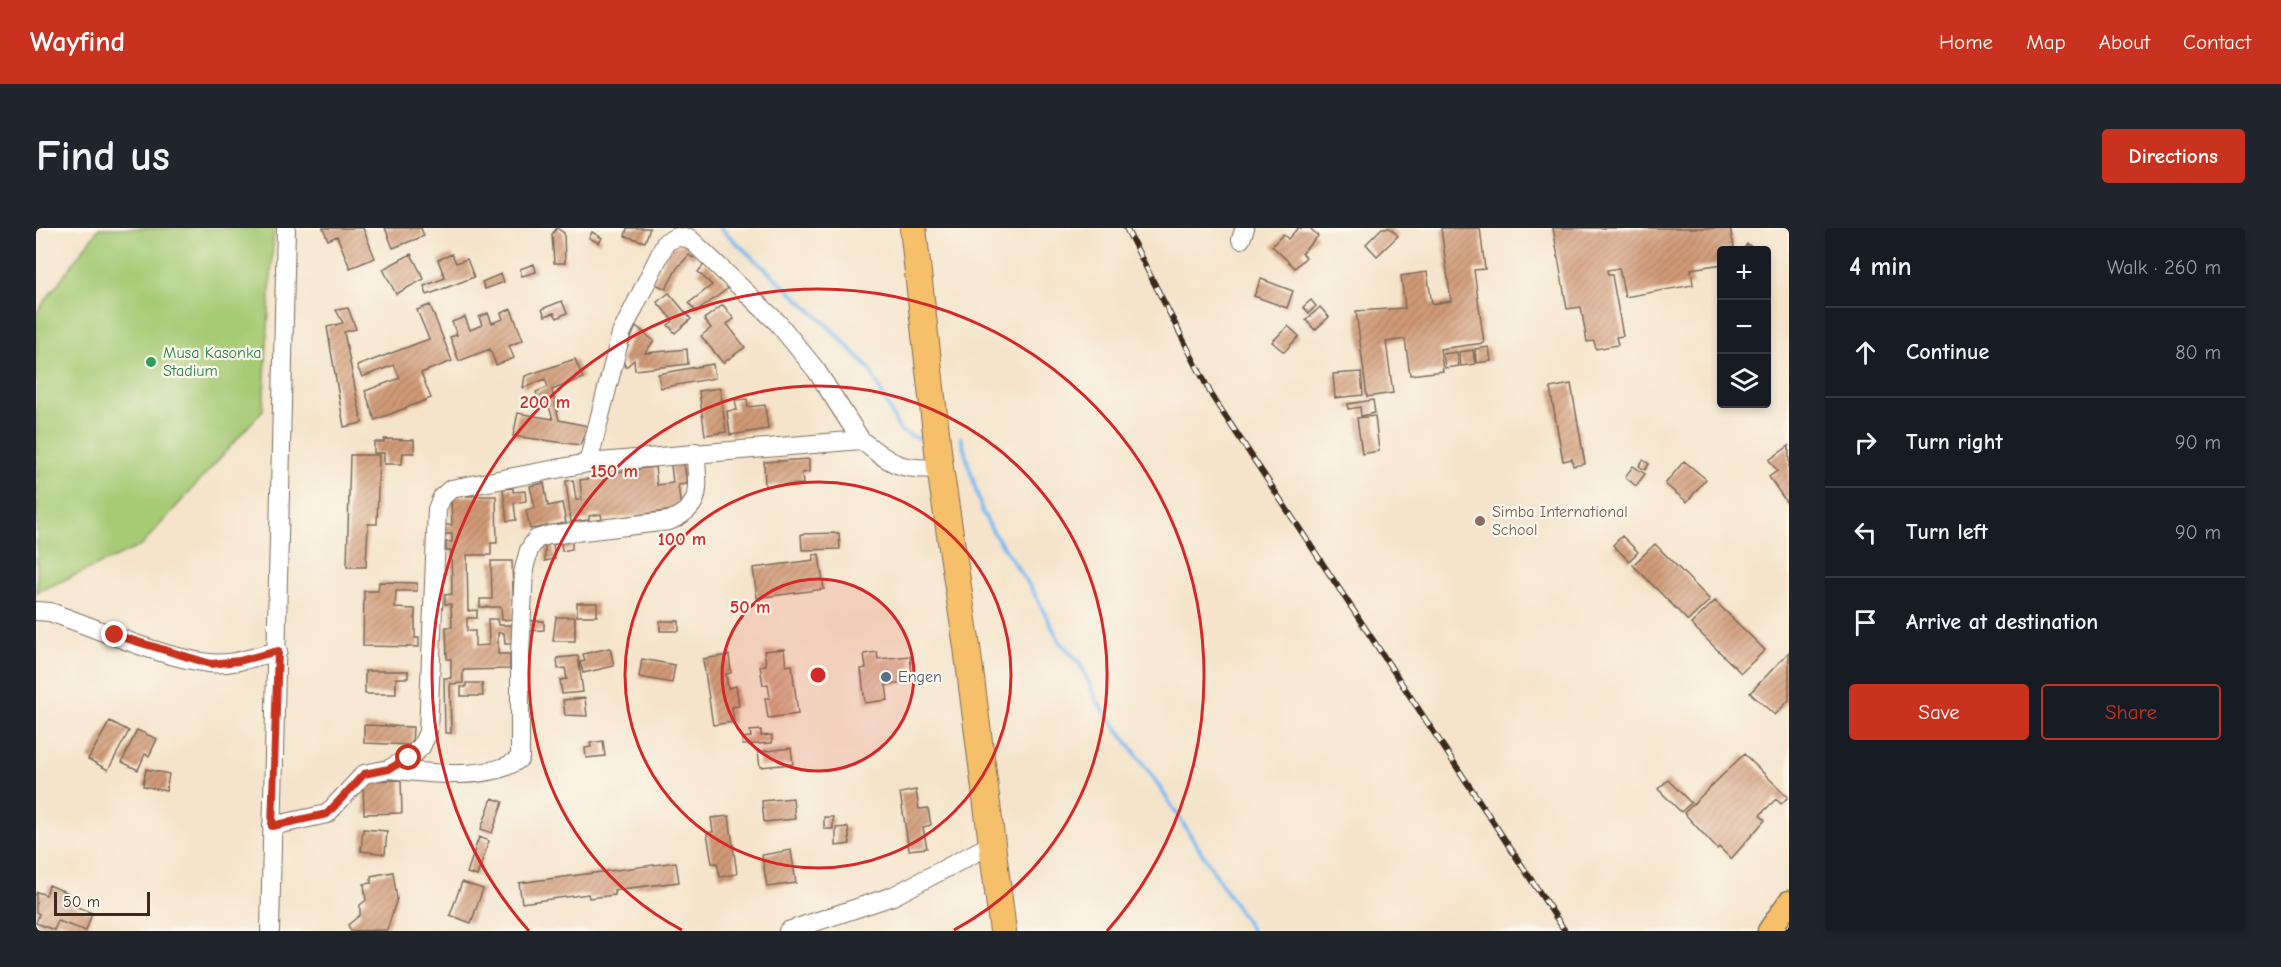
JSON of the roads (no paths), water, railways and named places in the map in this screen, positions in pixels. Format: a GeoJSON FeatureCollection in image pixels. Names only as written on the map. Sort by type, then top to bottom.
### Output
{"type":"FeatureCollection","features":[{"type":"Feature","properties":{"kind":"highway"},"geometry":{"type":"LineString","coordinates":[[913,228],[940,468],[1003,931]]}},
{"type":"Feature","properties":{"kind":"main road"},"geometry":{"type":"LineString","coordinates":[[1769,931],[1789,902]]}},
{"type":"Feature","properties":{"kind":"street"},"geometry":{"type":"LineString","coordinates":[[270,931],[286,228]]}},
{"type":"Feature","properties":{"kind":"street"},"geometry":{"type":"LineString","coordinates":[[588,463],[621,334],[666,242],[677,237],[689,238],[778,323],[816,370],[861,440],[899,468],[915,470],[940,468]]}},
{"type":"Feature","properties":{"kind":"street"},"geometry":{"type":"LineString","coordinates":[[389,769],[421,747],[428,732],[436,509],[442,496],[451,489],[588,463],[696,452],[861,440]]}},
{"type":"Feature","properties":{"kind":"street"},"geometry":{"type":"LineString","coordinates":[[272,826],[327,814],[364,774],[389,769],[464,773],[512,765],[520,758],[520,654],[524,569],[529,550],[537,539],[549,535],[669,521],[684,514],[692,508],[696,497],[696,452]]}},
{"type":"Feature","properties":{"kind":"street"},"geometry":{"type":"LineString","coordinates":[[36,611],[50,612],[171,654],[211,664],[239,661],[278,651]]}},
{"type":"Feature","properties":{"kind":"street"},"geometry":{"type":"LineString","coordinates":[[788,931],[893,896],[992,844]]}},
{"type":"Feature","properties":{"kind":"waterway"},"geometry":{"type":"LineString","coordinates":[[720,228],[825,323],[870,369],[900,431],[917,438],[929,439]]}},
{"type":"Feature","properties":{"kind":"waterway"},"geometry":{"type":"LineString","coordinates":[[961,438],[982,511],[992,530],[1033,591],[1060,642],[1080,663],[1097,701],[1155,780],[1252,931]]}},
{"type":"Feature","properties":{"kind":"railway"},"geometry":{"type":"LineString","coordinates":[[1126,228],[1212,396],[1565,931]]}},
{"type":"Feature","properties":{"kind":"place","name":"Musa Kasonka Stadium"},"geometry":{"type":"Point","coordinates":[151,362]}},
{"type":"Feature","properties":{"kind":"place","name":"Simba International School"},"geometry":{"type":"Point","coordinates":[1480,521]}},
{"type":"Feature","properties":{"kind":"place","name":"Engen"},"geometry":{"type":"Point","coordinates":[886,677]}}]}
